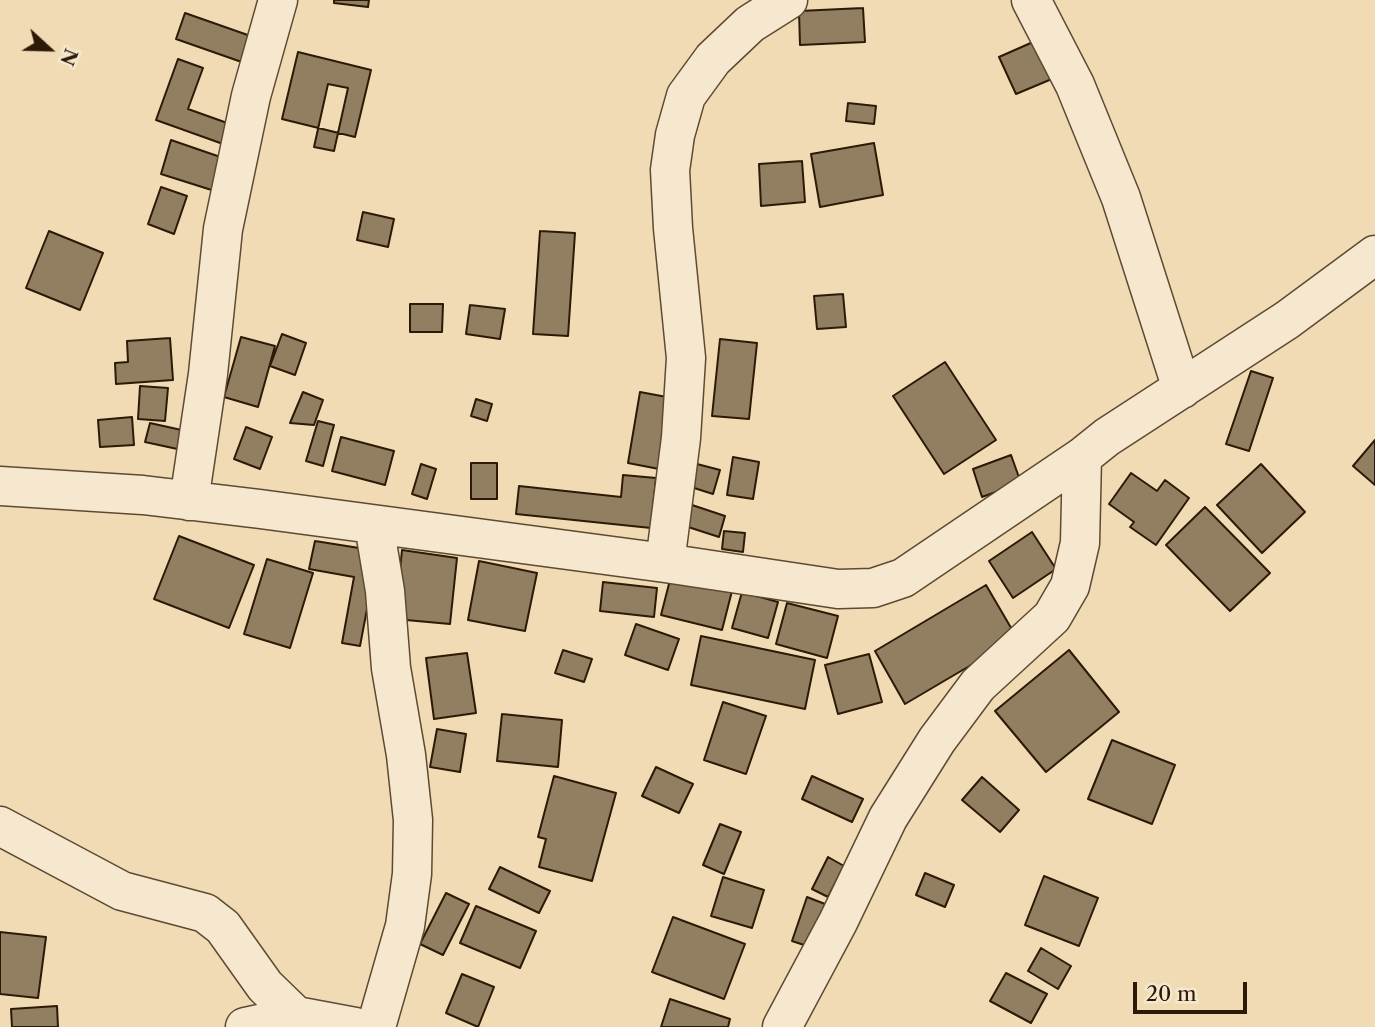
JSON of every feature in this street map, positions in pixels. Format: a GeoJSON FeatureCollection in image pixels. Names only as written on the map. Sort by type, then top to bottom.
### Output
{"type":"FeatureCollection","features":[{"type":"Feature","properties":{"kind":"street"},"geometry":{"type":"LineString","coordinates":[[189,500],[208,374],[223,229],[251,96],[278,0]]}},
{"type":"Feature","properties":{"kind":"street"},"geometry":{"type":"LineString","coordinates":[[666,563],[681,438],[686,358],[671,182],[675,135],[686,96],[713,59],[750,24],[788,0]]}},
{"type":"Feature","properties":{"kind":"street"},"geometry":{"type":"LineString","coordinates":[[1031,0],[1075,85],[1121,198],[1182,388]]}},
{"type":"Feature","properties":{"kind":"street"},"geometry":{"type":"LineString","coordinates":[[0,486],[189,500],[666,563],[838,589],[873,588],[903,578],[1082,457],[1107,437],[1287,320],[1375,255]]}},
{"type":"Feature","properties":{"kind":"street"},"geometry":{"type":"LineString","coordinates":[[782,1027],[838,922],[888,818],[937,740],[978,685],[1052,617],[1070,586],[1080,543],[1082,457]]}},
{"type":"Feature","properties":{"kind":"street"},"geometry":{"type":"LineString","coordinates":[[374,525],[385,591],[391,668],[406,755],[413,820],[412,874],[405,926],[376,1027]]}},
{"type":"Feature","properties":{"kind":"street"},"geometry":{"type":"LineString","coordinates":[[0,826],[122,891],[205,913],[223,927],[265,986],[296,1016]]}},
{"type":"Feature","properties":{"kind":"street"},"geometry":{"type":"LineString","coordinates":[[245,1027],[296,1016],[355,1027]]}},
{"type":"Feature","properties":{"kind":"building"},"geometry":{"type":"Polygon","coordinates":[[[334,0],[369,0],[368,7],[334,3],[334,0]]]}},
{"type":"Feature","properties":{"kind":"building"},"geometry":{"type":"Polygon","coordinates":[[[863,8],[865,42],[800,45],[799,11],[863,8]]]}},
{"type":"Feature","properties":{"kind":"building"},"geometry":{"type":"Polygon","coordinates":[[[185,13],[262,40],[253,66],[176,39],[185,13]]]}},
{"type":"Feature","properties":{"kind":"building"},"geometry":{"type":"Polygon","coordinates":[[[1033,42],[1059,76],[1016,94],[999,57],[1033,42]]]}},
{"type":"Feature","properties":{"kind":"building"},"geometry":{"type":"Polygon","coordinates":[[[298,52],[371,70],[355,137],[282,119],[298,52]]]}},
{"type":"Feature","properties":{"kind":"building"},"geometry":{"type":"Polygon","coordinates":[[[178,59],[203,68],[188,109],[244,129],[237,149],[156,120],[178,59]]]}},
{"type":"Feature","properties":{"kind":"building"},"geometry":{"type":"Polygon","coordinates":[[[328,84],[348,88],[334,151],[314,147],[328,84]]]}},
{"type":"Feature","properties":{"kind":"building"},"geometry":{"type":"Polygon","coordinates":[[[848,103],[876,106],[874,124],[846,121],[848,103]]]}},
{"type":"Feature","properties":{"kind":"building"},"geometry":{"type":"Polygon","coordinates":[[[171,140],[232,161],[221,193],[161,174],[171,140]]]}},
{"type":"Feature","properties":{"kind":"building"},"geometry":{"type":"Polygon","coordinates":[[[874,143],[883,195],[820,207],[811,154],[874,143]]]}},
{"type":"Feature","properties":{"kind":"building"},"geometry":{"type":"Polygon","coordinates":[[[802,161],[805,202],[761,206],[759,164],[802,161]]]}},
{"type":"Feature","properties":{"kind":"building"},"geometry":{"type":"Polygon","coordinates":[[[161,187],[187,196],[174,234],[148,224],[161,187]]]}},
{"type":"Feature","properties":{"kind":"building"},"geometry":{"type":"Polygon","coordinates":[[[363,212],[394,219],[388,247],[357,240],[363,212]]]}},
{"type":"Feature","properties":{"kind":"building"},"geometry":{"type":"Polygon","coordinates":[[[49,231],[103,253],[80,310],[26,288],[49,231]]]}},
{"type":"Feature","properties":{"kind":"building"},"geometry":{"type":"Polygon","coordinates":[[[540,231],[575,233],[568,336],[533,334],[540,231]]]}},
{"type":"Feature","properties":{"kind":"building"},"geometry":{"type":"Polygon","coordinates":[[[843,294],[846,327],[817,329],[814,296],[843,294]]]}},
{"type":"Feature","properties":{"kind":"building"},"geometry":{"type":"Polygon","coordinates":[[[410,304],[443,304],[442,332],[410,332],[410,304]]]}},
{"type":"Feature","properties":{"kind":"building"},"geometry":{"type":"Polygon","coordinates":[[[470,305],[505,309],[500,339],[466,334],[470,305]]]}},
{"type":"Feature","properties":{"kind":"building"},"geometry":{"type":"Polygon","coordinates":[[[282,334],[306,343],[295,375],[270,366],[282,334]]]}},
{"type":"Feature","properties":{"kind":"building"},"geometry":{"type":"Polygon","coordinates":[[[241,337],[275,346],[258,407],[224,397],[241,337]]]}},
{"type":"Feature","properties":{"kind":"building"},"geometry":{"type":"Polygon","coordinates":[[[170,338],[173,380],[116,384],[115,363],[128,362],[127,341],[170,338]]]}},
{"type":"Feature","properties":{"kind":"building"},"geometry":{"type":"Polygon","coordinates":[[[720,339],[757,343],[749,419],[712,416],[720,339]]]}},
{"type":"Feature","properties":{"kind":"building"},"geometry":{"type":"Polygon","coordinates":[[[945,362],[996,440],[944,474],[893,396],[945,362]]]}},
{"type":"Feature","properties":{"kind":"building"},"geometry":{"type":"Polygon","coordinates":[[[1251,371],[1273,378],[1249,451],[1226,444],[1251,371]]]}},
{"type":"Feature","properties":{"kind":"building"},"geometry":{"type":"Polygon","coordinates":[[[140,386],[168,388],[165,421],[138,419],[140,386]]]}},
{"type":"Feature","properties":{"kind":"building"},"geometry":{"type":"Polygon","coordinates":[[[303,392],[323,400],[314,425],[290,423],[303,392]]]}},
{"type":"Feature","properties":{"kind":"building"},"geometry":{"type":"Polygon","coordinates":[[[640,392],[672,398],[659,469],[628,463],[640,392]]]}},
{"type":"Feature","properties":{"kind":"building"},"geometry":{"type":"Polygon","coordinates":[[[476,399],[492,404],[487,421],[471,416],[476,399]]]}},
{"type":"Feature","properties":{"kind":"building"},"geometry":{"type":"Polygon","coordinates":[[[132,417],[134,445],[100,447],[98,420],[132,417]]]}},
{"type":"Feature","properties":{"kind":"building"},"geometry":{"type":"Polygon","coordinates":[[[318,421],[334,425],[323,466],[306,461],[318,421]]]}},
{"type":"Feature","properties":{"kind":"building"},"geometry":{"type":"Polygon","coordinates":[[[150,423],[186,431],[182,450],[145,442],[150,423]]]}},
{"type":"Feature","properties":{"kind":"building"},"geometry":{"type":"Polygon","coordinates":[[[246,427],[272,437],[260,469],[234,459],[246,427]]]}},
{"type":"Feature","properties":{"kind":"building"},"geometry":{"type":"Polygon","coordinates":[[[341,437],[394,451],[385,485],[332,471],[341,437]]]}},
{"type":"Feature","properties":{"kind":"building"},"geometry":{"type":"Polygon","coordinates":[[[1375,440],[1375,485],[1353,466],[1375,440]]]}},
{"type":"Feature","properties":{"kind":"building"},"geometry":{"type":"Polygon","coordinates":[[[1011,455],[1021,483],[982,497],[973,469],[1011,455]]]}},
{"type":"Feature","properties":{"kind":"building"},"geometry":{"type":"Polygon","coordinates":[[[733,457],[759,462],[753,499],[727,495],[733,457]]]}},
{"type":"Feature","properties":{"kind":"building"},"geometry":{"type":"Polygon","coordinates":[[[471,463],[497,463],[497,499],[471,499],[471,463]]]}},
{"type":"Feature","properties":{"kind":"building"},"geometry":{"type":"Polygon","coordinates":[[[421,464],[436,469],[427,499],[412,494],[421,464]]]}},
{"type":"Feature","properties":{"kind":"building"},"geometry":{"type":"Polygon","coordinates":[[[697,464],[720,470],[713,494],[691,487],[697,464]]]}},
{"type":"Feature","properties":{"kind":"building"},"geometry":{"type":"Polygon","coordinates":[[[1261,464],[1305,512],[1262,553],[1217,505],[1261,464]]]}},
{"type":"Feature","properties":{"kind":"building"},"geometry":{"type":"Polygon","coordinates":[[[1131,473],[1157,491],[1165,480],[1189,498],[1156,545],[1130,527],[1134,522],[1109,504],[1131,473]]]}},
{"type":"Feature","properties":{"kind":"building"},"geometry":{"type":"Polygon","coordinates":[[[623,475],[656,478],[651,528],[516,514],[519,486],[621,497],[623,475]]]}},
{"type":"Feature","properties":{"kind":"building"},"geometry":{"type":"Polygon","coordinates":[[[689,504],[725,516],[719,537],[682,525],[689,504]]]}},
{"type":"Feature","properties":{"kind":"building"},"geometry":{"type":"Polygon","coordinates":[[[1205,507],[1270,573],[1230,611],[1166,545],[1205,507]]]}},
{"type":"Feature","properties":{"kind":"building"},"geometry":{"type":"Polygon","coordinates":[[[724,531],[745,533],[743,552],[722,549],[724,531]]]}},
{"type":"Feature","properties":{"kind":"building"},"geometry":{"type":"Polygon","coordinates":[[[1032,532],[1056,569],[1013,598],[989,561],[1032,532]]]}},
{"type":"Feature","properties":{"kind":"building"},"geometry":{"type":"Polygon","coordinates":[[[179,536],[254,565],[229,628],[154,599],[179,536]]]}},
{"type":"Feature","properties":{"kind":"building"},"geometry":{"type":"Polygon","coordinates":[[[315,541],[378,551],[360,646],[342,643],[354,577],[309,569],[315,541]]]}},
{"type":"Feature","properties":{"kind":"building"},"geometry":{"type":"Polygon","coordinates":[[[402,550],[457,558],[450,624],[395,619],[402,550]]]}},
{"type":"Feature","properties":{"kind":"building"},"geometry":{"type":"Polygon","coordinates":[[[267,559],[313,573],[290,648],[244,634],[267,559]]]}},
{"type":"Feature","properties":{"kind":"building"},"geometry":{"type":"Polygon","coordinates":[[[479,561],[537,573],[525,631],[468,620],[479,561]]]}},
{"type":"Feature","properties":{"kind":"building"},"geometry":{"type":"Polygon","coordinates":[[[671,576],[732,591],[722,630],[661,615],[671,576]]]}},
{"type":"Feature","properties":{"kind":"building"},"geometry":{"type":"Polygon","coordinates":[[[603,582],[657,588],[654,617],[600,611],[603,582]]]}},
{"type":"Feature","properties":{"kind":"building"},"geometry":{"type":"Polygon","coordinates":[[[986,585],[1017,638],[905,704],[875,651],[986,585]]]}},
{"type":"Feature","properties":{"kind":"building"},"geometry":{"type":"Polygon","coordinates":[[[742,592],[778,602],[768,638],[732,628],[742,592]]]}},
{"type":"Feature","properties":{"kind":"building"},"geometry":{"type":"Polygon","coordinates":[[[787,603],[838,616],[827,658],[776,644],[787,603]]]}},
{"type":"Feature","properties":{"kind":"building"},"geometry":{"type":"Polygon","coordinates":[[[636,624],[679,639],[668,670],[625,655],[636,624]]]}},
{"type":"Feature","properties":{"kind":"building"},"geometry":{"type":"Polygon","coordinates":[[[701,636],[815,660],[805,709],[691,685],[701,636]]]}},
{"type":"Feature","properties":{"kind":"building"},"geometry":{"type":"Polygon","coordinates":[[[563,650],[592,659],[584,682],[555,673],[563,650]]]}},
{"type":"Feature","properties":{"kind":"building"},"geometry":{"type":"Polygon","coordinates":[[[1069,650],[1119,712],[1046,772],[995,711],[1069,650]]]}},
{"type":"Feature","properties":{"kind":"building"},"geometry":{"type":"Polygon","coordinates":[[[467,653],[476,713],[434,719],[426,658],[467,653]]]}},
{"type":"Feature","properties":{"kind":"building"},"geometry":{"type":"Polygon","coordinates":[[[869,654],[882,702],[838,714],[825,665],[869,654]]]}},
{"type":"Feature","properties":{"kind":"building"},"geometry":{"type":"Polygon","coordinates":[[[723,702],[766,716],[746,774],[704,760],[723,702]]]}},
{"type":"Feature","properties":{"kind":"building"},"geometry":{"type":"Polygon","coordinates":[[[502,714],[562,720],[558,767],[497,761],[502,714]]]}},
{"type":"Feature","properties":{"kind":"building"},"geometry":{"type":"Polygon","coordinates":[[[437,729],[466,734],[460,772],[430,767],[437,729]]]}},
{"type":"Feature","properties":{"kind":"building"},"geometry":{"type":"Polygon","coordinates":[[[1112,740],[1175,765],[1152,824],[1088,799],[1112,740]]]}},
{"type":"Feature","properties":{"kind":"building"},"geometry":{"type":"Polygon","coordinates":[[[656,767],[693,784],[679,813],[642,796],[656,767]]]}},
{"type":"Feature","properties":{"kind":"building"},"geometry":{"type":"Polygon","coordinates":[[[554,776],[616,793],[592,881],[539,867],[546,839],[538,837],[554,776]]]}},
{"type":"Feature","properties":{"kind":"building"},"geometry":{"type":"Polygon","coordinates":[[[812,776],[863,799],[852,822],[802,799],[812,776]]]}},
{"type":"Feature","properties":{"kind":"building"},"geometry":{"type":"Polygon","coordinates":[[[982,777],[1019,810],[1000,832],[962,800],[982,777]]]}},
{"type":"Feature","properties":{"kind":"building"},"geometry":{"type":"Polygon","coordinates":[[[720,824],[741,832],[724,874],[703,865],[720,824]]]}},
{"type":"Feature","properties":{"kind":"building"},"geometry":{"type":"Polygon","coordinates":[[[828,857],[844,866],[828,897],[812,889],[828,857]]]}},
{"type":"Feature","properties":{"kind":"building"},"geometry":{"type":"Polygon","coordinates":[[[500,867],[550,891],[539,913],[489,889],[500,867]]]}},
{"type":"Feature","properties":{"kind":"building"},"geometry":{"type":"Polygon","coordinates":[[[925,873],[954,885],[945,907],[916,895],[925,873]]]}},
{"type":"Feature","properties":{"kind":"building"},"geometry":{"type":"Polygon","coordinates":[[[1044,876],[1098,898],[1079,946],[1025,925],[1044,876]]]}},
{"type":"Feature","properties":{"kind":"building"},"geometry":{"type":"Polygon","coordinates":[[[723,877],[764,890],[752,928],[711,916],[723,877]]]}},
{"type":"Feature","properties":{"kind":"building"},"geometry":{"type":"Polygon","coordinates":[[[446,893],[469,904],[443,955],[420,944],[446,893]]]}},
{"type":"Feature","properties":{"kind":"building"},"geometry":{"type":"Polygon","coordinates":[[[807,897],[825,904],[810,947],[792,941],[807,897]]]}},
{"type":"Feature","properties":{"kind":"building"},"geometry":{"type":"Polygon","coordinates":[[[476,906],[536,931],[520,968],[460,943],[476,906]]]}},
{"type":"Feature","properties":{"kind":"building"},"geometry":{"type":"Polygon","coordinates":[[[673,917],[745,944],[724,999],[652,972],[673,917]]]}},
{"type":"Feature","properties":{"kind":"building"},"geometry":{"type":"Polygon","coordinates":[[[0,932],[46,937],[38,998],[0,994],[0,932]]]}},
{"type":"Feature","properties":{"kind":"building"},"geometry":{"type":"Polygon","coordinates":[[[1041,948],[1071,966],[1058,989],[1028,971],[1041,948]]]}},
{"type":"Feature","properties":{"kind":"building"},"geometry":{"type":"Polygon","coordinates":[[[1006,973],[1047,994],[1031,1023],[990,1001],[1006,973]]]}},
{"type":"Feature","properties":{"kind":"building"},"geometry":{"type":"Polygon","coordinates":[[[462,974],[494,987],[478,1027],[446,1013],[462,974]]]}},
{"type":"Feature","properties":{"kind":"building"},"geometry":{"type":"Polygon","coordinates":[[[670,999],[730,1019],[728,1027],[661,1027],[670,999]]]}},
{"type":"Feature","properties":{"kind":"building"},"geometry":{"type":"Polygon","coordinates":[[[57,1006],[58,1027],[12,1027],[11,1009],[57,1006]]]}}]}
